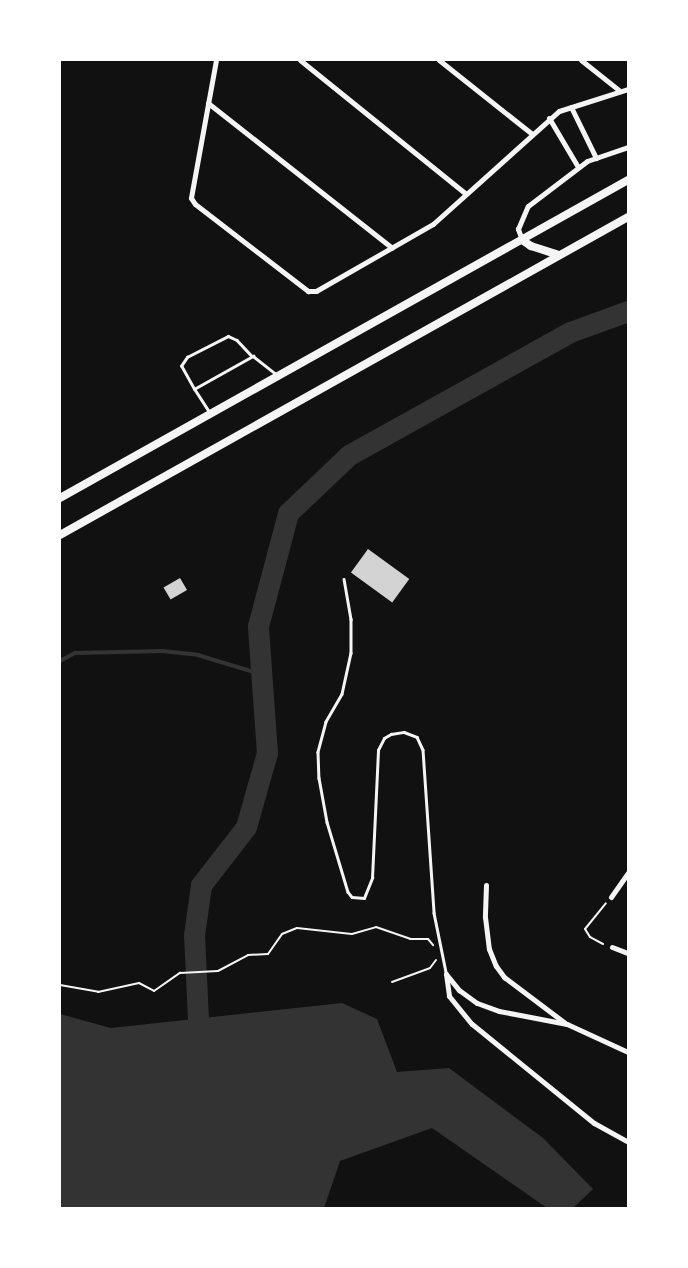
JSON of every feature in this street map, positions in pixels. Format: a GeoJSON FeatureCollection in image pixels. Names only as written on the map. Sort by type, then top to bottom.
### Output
{"type":"FeatureCollection","features":[{"type":"Feature","properties":{"kind":"main road"},"geometry":{"type":"LineString","coordinates":[[60,498],[628,180]]}},
{"type":"Feature","properties":{"kind":"main road"},"geometry":{"type":"LineString","coordinates":[[60,535],[628,217]]}},
{"type":"Feature","properties":{"kind":"main road"},"geometry":{"type":"LineString","coordinates":[[522,240],[558,256]]}},
{"type":"Feature","properties":{"kind":"street"},"geometry":{"type":"LineString","coordinates":[[216,60],[191,198],[195,204],[301,288],[311,292],[433,224],[549,118],[571,107],[628,89]]}},
{"type":"Feature","properties":{"kind":"street"},"geometry":{"type":"LineString","coordinates":[[300,60],[466,194]]}},
{"type":"Feature","properties":{"kind":"street"},"geometry":{"type":"LineString","coordinates":[[581,60],[620,92]]}},
{"type":"Feature","properties":{"kind":"street"},"geometry":{"type":"LineString","coordinates":[[443,61],[532,134]]}},
{"type":"Feature","properties":{"kind":"street"},"geometry":{"type":"LineString","coordinates":[[208,103],[392,248]]}},
{"type":"Feature","properties":{"kind":"street"},"geometry":{"type":"LineString","coordinates":[[571,107],[596,158]]}},
{"type":"Feature","properties":{"kind":"street"},"geometry":{"type":"LineString","coordinates":[[549,118],[578,167]]}},
{"type":"Feature","properties":{"kind":"street"},"geometry":{"type":"LineString","coordinates":[[522,240],[518,229],[527,206],[578,167],[628,147]]}},
{"type":"Feature","properties":{"kind":"street"},"geometry":{"type":"LineString","coordinates":[[611,897],[628,873]]}},
{"type":"Feature","properties":{"kind":"street"},"geometry":{"type":"LineString","coordinates":[[486,885],[485,917],[489,949],[496,966],[510,981],[567,1024],[628,1052]]}},
{"type":"Feature","properties":{"kind":"street"},"geometry":{"type":"LineString","coordinates":[[612,947],[628,953]]}},
{"type":"Feature","properties":{"kind":"street"},"geometry":{"type":"LineString","coordinates":[[446,974],[459,990],[477,1003],[499,1011],[567,1024]]}},
{"type":"Feature","properties":{"kind":"street"},"geometry":{"type":"LineString","coordinates":[[446,974],[449,996],[472,1024],[594,1123],[628,1142]]}},
{"type":"Feature","properties":{"kind":"lane"},"geometry":{"type":"LineString","coordinates":[[211,415],[181,366],[187,357],[228,336],[237,340],[278,375]]}},
{"type":"Feature","properties":{"kind":"lane"},"geometry":{"type":"LineString","coordinates":[[194,389],[253,356]]}},
{"type":"Feature","properties":{"kind":"lane"},"geometry":{"type":"LineString","coordinates":[[344,579],[351,620],[350,662],[342,694],[326,722],[318,752],[319,778],[327,822],[348,892],[352,897],[364,898],[372,878],[378,750],[384,738],[391,734],[404,732],[416,737],[423,750],[434,913],[446,974]]}},
{"type":"Feature","properties":{"kind":"path"},"geometry":{"type":"LineString","coordinates":[[611,897],[585,929],[590,937],[612,947]]}},
{"type":"Feature","properties":{"kind":"path"},"geometry":{"type":"LineString","coordinates":[[60,985],[98,992],[139,983],[154,991],[180,973],[218,971],[248,955],[268,954],[282,934],[297,928],[352,934],[376,928],[410,939],[428,939],[440,953],[430,968],[392,982]]}},
{"type":"Feature","properties":{"kind":"shaded area"},"geometry":{"type":"Polygon","coordinates":[[[342,1003],[377,1019],[397,1072],[449,1068],[543,1138],[593,1189],[573,1208],[547,1208],[432,1128],[340,1161],[324,1208],[60,1208],[60,1014],[111,1028],[342,1003]]]}},
{"type":"Feature","properties":{"kind":"building"},"geometry":{"type":"Polygon","coordinates":[[[368,549],[409,579],[392,602],[351,572],[368,549]]]}},
{"type":"Feature","properties":{"kind":"building"},"geometry":{"type":"Polygon","coordinates":[[[180,578],[187,590],[171,600],[164,588],[180,578]]]}},
{"type":"Feature","properties":{"kind":"waterway"},"geometry":{"type":"LineString","coordinates":[[204,1047],[198,1019],[194,935],[201,885],[246,827],[267,753],[258,626],[288,513],[349,455],[570,332],[628,311]]}},
{"type":"Feature","properties":{"kind":"waterway"},"geometry":{"type":"LineString","coordinates":[[60,661],[75,653],[162,651],[198,655],[261,674]]}}]}
